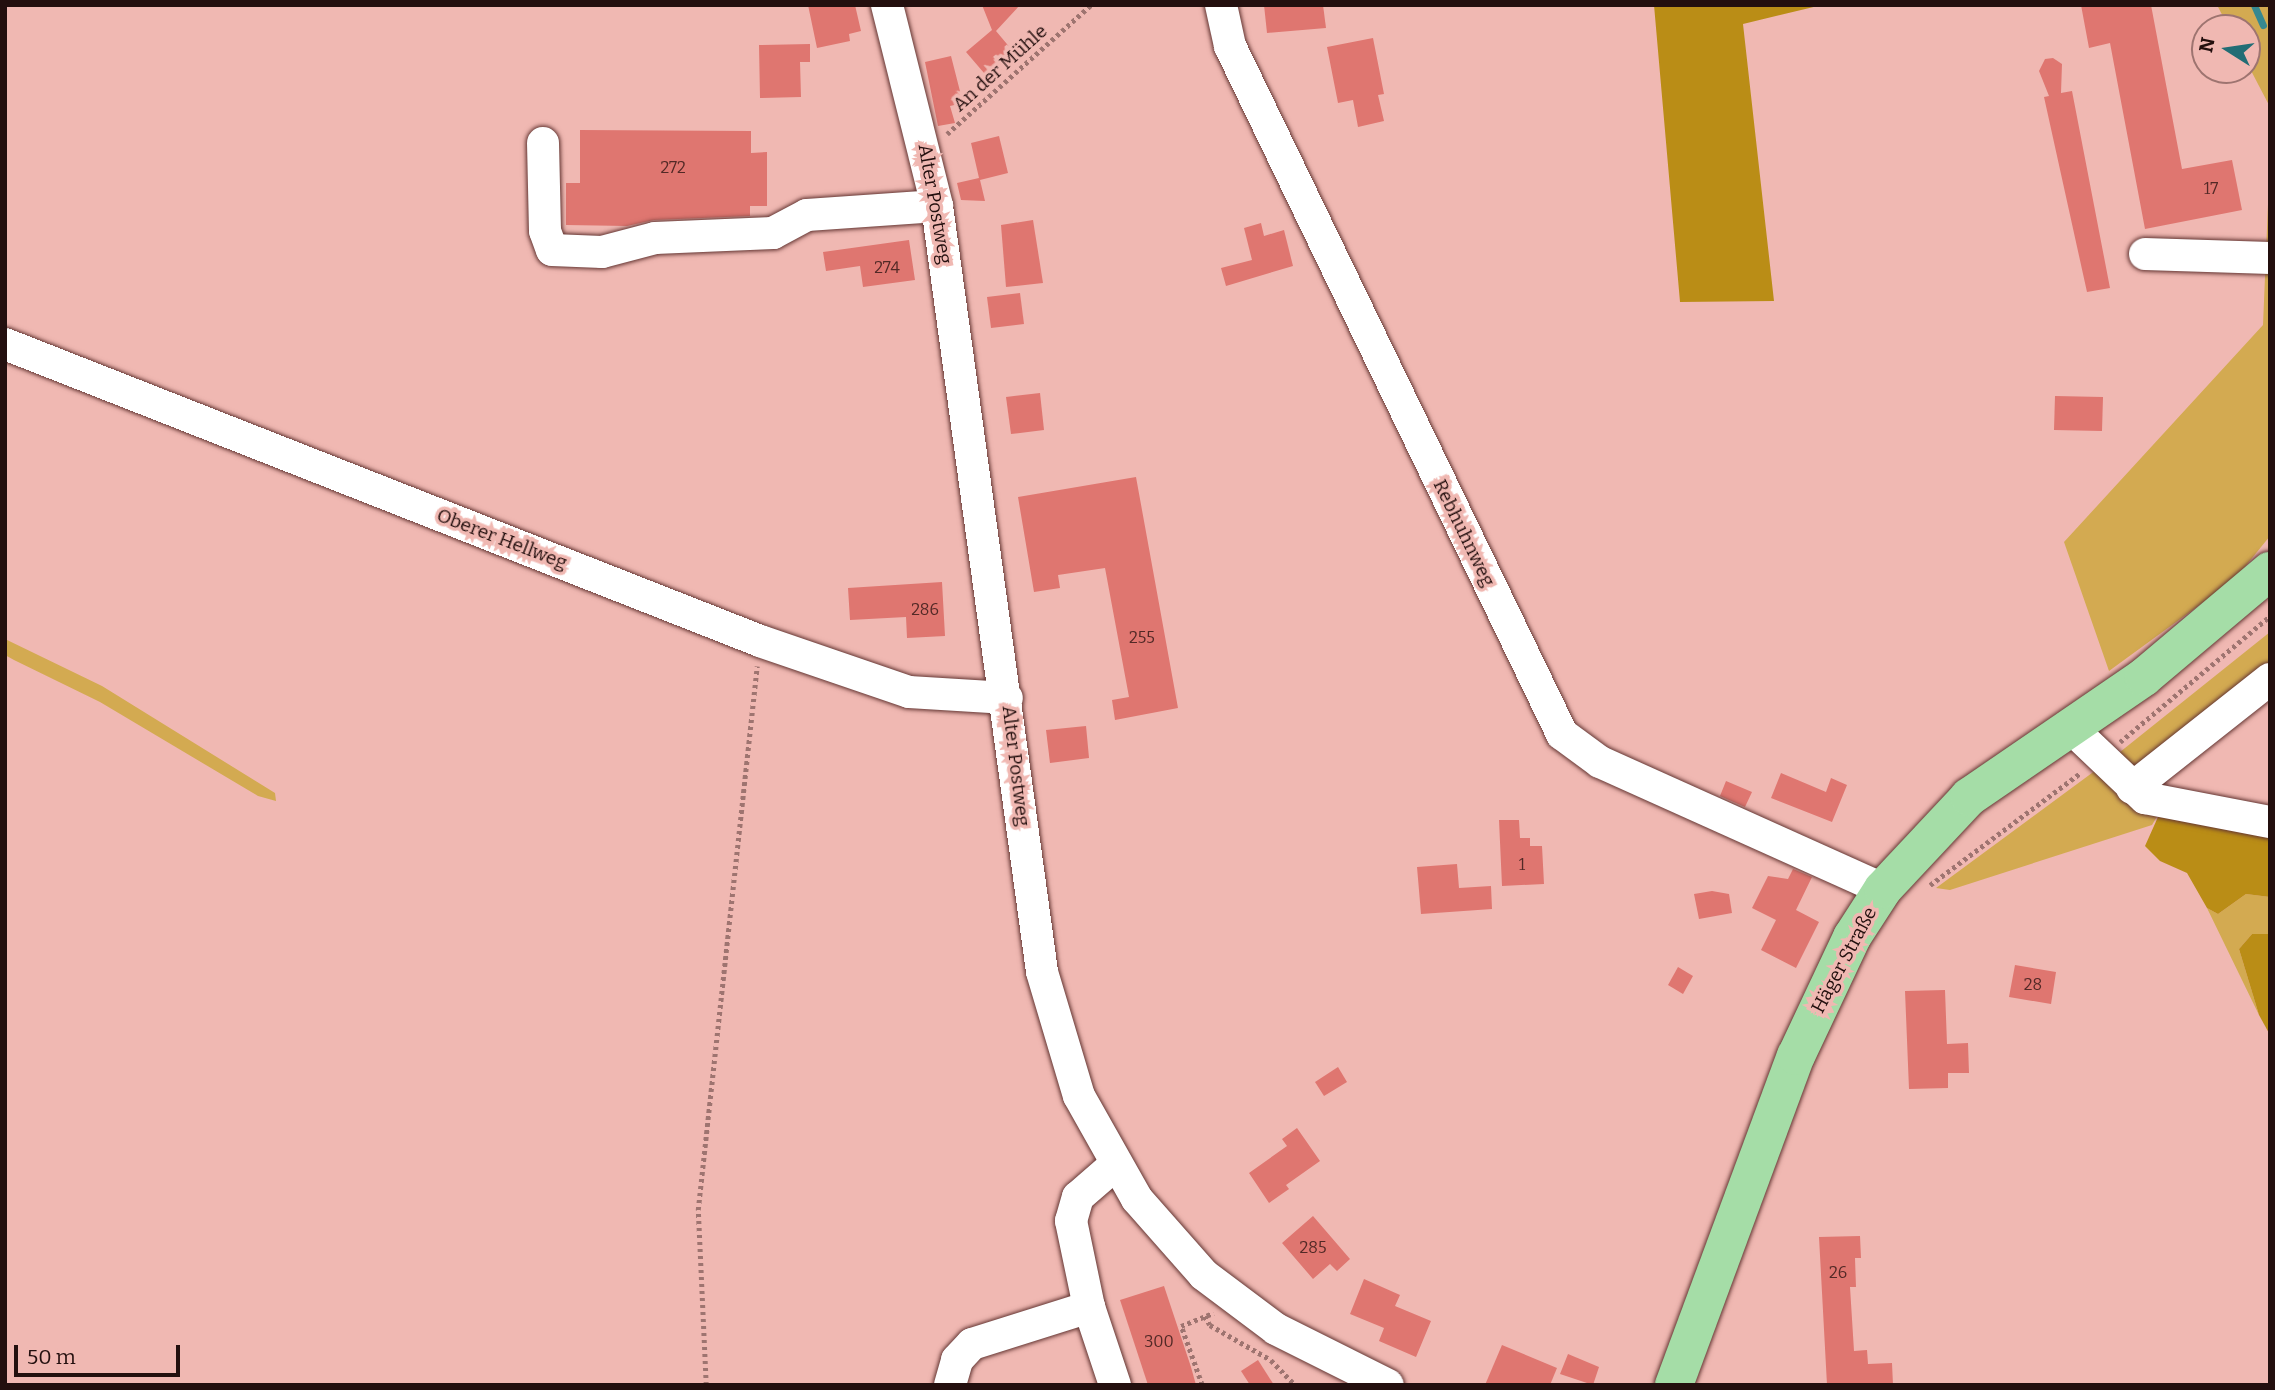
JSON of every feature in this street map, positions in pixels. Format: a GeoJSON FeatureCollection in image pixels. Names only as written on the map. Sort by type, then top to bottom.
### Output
{"type":"FeatureCollection","features":[{"type":"Feature","properties":{"kind":"main road","name":"Häger Straße"},"geometry":{"type":"LineString","coordinates":[[1674,1385],[1796,1056],[1852,937],[1882,889],[1969,797],[2174,654],[2270,571]]}},
{"type":"Feature","properties":{"kind":"street","name":"Alter Postweg"},"geometry":{"type":"LineString","coordinates":[[887,5],[927,150],[937,206],[1007,698],[1042,972],[1079,1096],[1115,1165],[1168,1239],[1228,1293],[1276,1329],[1388,1385]]}},
{"type":"Feature","properties":{"kind":"street","name":"Rebhuhnweg"},"geometry":{"type":"LineString","coordinates":[[1222,5],[1230,46],[1562,734],[1600,762],[1882,889]]}},
{"type":"Feature","properties":{"kind":"street"},"geometry":{"type":"LineString","coordinates":[[543,143],[545,231],[552,250],[602,252],[655,238],[773,233],[807,215],[937,206]]}},
{"type":"Feature","properties":{"kind":"street"},"geometry":{"type":"LineString","coordinates":[[2145,254],[2270,258]]}},
{"type":"Feature","properties":{"kind":"street","name":"Oberer Hellweg"},"geometry":{"type":"LineString","coordinates":[[5,344],[760,641],[909,692],[1007,698]]}},
{"type":"Feature","properties":{"kind":"street"},"geometry":{"type":"LineString","coordinates":[[2132,788],[2270,680]]}},
{"type":"Feature","properties":{"kind":"street"},"geometry":{"type":"LineString","coordinates":[[2069,726],[2132,788],[2165,804],[2270,822]]}},
{"type":"Feature","properties":{"kind":"street"},"geometry":{"type":"LineString","coordinates":[[1115,1165],[1078,1198],[1071,1222],[1089,1307],[1115,1385]]}},
{"type":"Feature","properties":{"kind":"street"},"geometry":{"type":"LineString","coordinates":[[950,1385],[957,1360],[972,1344],[1089,1307]]}},
{"type":"Feature","properties":{"kind":"path","name":"An der Mühle"},"geometry":{"type":"LineString","coordinates":[[927,150],[1091,5]]}},
{"type":"Feature","properties":{"kind":"path"},"geometry":{"type":"LineString","coordinates":[[706,1385],[698,1210],[760,641]]}},
{"type":"Feature","properties":{"kind":"path"},"geometry":{"type":"LineString","coordinates":[[1202,1385],[1181,1326],[1216,1311],[1228,1293]]}},
{"type":"Feature","properties":{"kind":"path"},"geometry":{"type":"LineString","coordinates":[[1205,1316],[1210,1325],[1271,1360],[1295,1385]]}},
{"type":"Feature","properties":{"kind":"shaded area"},"geometry":{"type":"Polygon","coordinates":[[[1654,5],[1822,5],[1743,24],[1774,301],[1680,302],[1654,5]]]}},
{"type":"Feature","properties":{"kind":"shaded area"},"geometry":{"type":"Polygon","coordinates":[[[2217,5],[2270,5],[2270,107],[2258,84],[2261,84],[2261,14],[2222,14],[2217,5]]]}},
{"type":"Feature","properties":{"kind":"shaded area"},"geometry":{"type":"Polygon","coordinates":[[[2270,156],[2270,536],[2235,579],[2109,671],[2064,542],[2263,325],[2270,156]]]}},
{"type":"Feature","properties":{"kind":"shaded area"},"geometry":{"type":"Polygon","coordinates":[[[2270,632],[2270,693],[2139,796],[2162,808],[2152,825],[1950,890],[1936,888],[2115,756],[2270,632]]]}},
{"type":"Feature","properties":{"kind":"shaded area"},"geometry":{"type":"Polygon","coordinates":[[[5,639],[102,686],[275,793],[276,801],[258,796],[100,702],[5,655],[5,639]]]}},
{"type":"Feature","properties":{"kind":"shaded area"},"geometry":{"type":"Polygon","coordinates":[[[2162,808],[2270,828],[2270,897],[2246,894],[2218,914],[2207,908],[2187,873],[2160,861],[2145,846],[2162,808]]]}},
{"type":"Feature","properties":{"kind":"shaded area"},"geometry":{"type":"Polygon","coordinates":[[[2246,894],[2270,897],[2270,934],[2252,934],[2239,949],[2259,1015],[2207,908],[2218,914],[2246,894]]]}},
{"type":"Feature","properties":{"kind":"shaded area"},"geometry":{"type":"Polygon","coordinates":[[[2252,934],[2270,934],[2270,1035],[2259,1015],[2239,949],[2252,934]]]}},
{"type":"Feature","properties":{"kind":"building"},"geometry":{"type":"Polygon","coordinates":[[[808,5],[855,5],[861,31],[849,34],[850,41],[817,48],[808,5]]]}},
{"type":"Feature","properties":{"kind":"building"},"geometry":{"type":"Polygon","coordinates":[[[982,5],[1020,5],[996,31],[1017,56],[990,80],[966,52],[992,30],[982,5]]]}},
{"type":"Feature","properties":{"kind":"building"},"geometry":{"type":"Polygon","coordinates":[[[1264,5],[1323,5],[1326,28],[1267,33],[1264,5]]]}},
{"type":"Feature","properties":{"kind":"building"},"geometry":{"type":"Polygon","coordinates":[[[2081,5],[2151,5],[2182,169],[2232,160],[2242,210],[2145,229],[2110,43],[2089,48],[2081,5]]]}},
{"type":"Feature","properties":{"kind":"building"},"geometry":{"type":"Polygon","coordinates":[[[1373,38],[1384,94],[1378,95],[1384,121],[1358,127],[1353,100],[1338,103],[1327,47],[1373,38]]]}},
{"type":"Feature","properties":{"kind":"building"},"geometry":{"type":"Polygon","coordinates":[[[810,44],[810,62],[800,62],[801,97],[760,98],[759,45],[810,44]]]}},
{"type":"Feature","properties":{"kind":"building"},"geometry":{"type":"Polygon","coordinates":[[[951,56],[963,103],[950,106],[955,123],[938,126],[925,62],[951,56]]]}},
{"type":"Feature","properties":{"kind":"building"},"geometry":{"type":"Polygon","coordinates":[[[2053,58],[2062,64],[2061,93],[2072,91],[2110,288],[2087,292],[2044,97],[2049,96],[2039,71],[2045,59],[2053,58]]]}},
{"type":"Feature","properties":{"kind":"building"},"geometry":{"type":"Polygon","coordinates":[[[580,130],[751,131],[751,153],[767,152],[767,206],[750,206],[750,216],[654,220],[627,226],[566,225],[566,183],[580,183],[580,130]]]}},
{"type":"Feature","properties":{"kind":"building"},"geometry":{"type":"Polygon","coordinates":[[[999,136],[1008,173],[980,180],[985,201],[961,200],[957,183],[979,178],[971,143],[999,136]]]}},
{"type":"Feature","properties":{"kind":"building"},"geometry":{"type":"Polygon","coordinates":[[[1033,220],[1043,283],[1006,287],[1001,225],[1033,220]]]}},
{"type":"Feature","properties":{"kind":"building"},"geometry":{"type":"Polygon","coordinates":[[[1261,223],[1264,236],[1284,230],[1293,266],[1226,286],[1221,268],[1252,260],[1244,228],[1261,223]]]}},
{"type":"Feature","properties":{"kind":"building"},"geometry":{"type":"Polygon","coordinates":[[[909,240],[915,280],[863,287],[860,266],[826,271],[823,252],[909,240]]]}},
{"type":"Feature","properties":{"kind":"building"},"geometry":{"type":"Polygon","coordinates":[[[1020,293],[1024,324],[991,328],[987,297],[1020,293]]]}},
{"type":"Feature","properties":{"kind":"building"},"geometry":{"type":"Polygon","coordinates":[[[1040,393],[1044,430],[1011,434],[1006,397],[1040,393]]]}},
{"type":"Feature","properties":{"kind":"building"},"geometry":{"type":"Polygon","coordinates":[[[2055,396],[2103,397],[2102,431],[2054,430],[2055,396]]]}},
{"type":"Feature","properties":{"kind":"building"},"geometry":{"type":"Polygon","coordinates":[[[1136,477],[1178,708],[1115,720],[1112,700],[1129,697],[1105,568],[1058,575],[1060,588],[1034,592],[1018,497],[1136,477]]]}},
{"type":"Feature","properties":{"kind":"building"},"geometry":{"type":"Polygon","coordinates":[[[942,582],[945,636],[907,638],[906,617],[850,620],[848,588],[942,582]]]}},
{"type":"Feature","properties":{"kind":"building"},"geometry":{"type":"Polygon","coordinates":[[[1086,726],[1089,758],[1050,763],[1046,730],[1086,726]]]}},
{"type":"Feature","properties":{"kind":"building"},"geometry":{"type":"Polygon","coordinates":[[[1781,773],[1826,792],[1831,778],[1847,785],[1832,822],[1771,798],[1781,773]]]}},
{"type":"Feature","properties":{"kind":"building"},"geometry":{"type":"Polygon","coordinates":[[[1726,781],[1752,792],[1745,807],[1720,796],[1726,781]]]}},
{"type":"Feature","properties":{"kind":"building"},"geometry":{"type":"Polygon","coordinates":[[[1499,820],[1519,820],[1520,838],[1530,838],[1530,846],[1542,846],[1544,884],[1502,886],[1499,820]]]}},
{"type":"Feature","properties":{"kind":"building"},"geometry":{"type":"Polygon","coordinates":[[[1457,864],[1459,888],[1491,886],[1492,909],[1421,914],[1417,867],[1457,864]]]}},
{"type":"Feature","properties":{"kind":"building"},"geometry":{"type":"Polygon","coordinates":[[[1793,869],[1812,877],[1796,910],[1819,922],[1796,968],[1761,950],[1776,920],[1752,908],[1768,876],[1788,879],[1793,869]]]}},
{"type":"Feature","properties":{"kind":"building"},"geometry":{"type":"Polygon","coordinates":[[[1712,891],[1729,894],[1732,913],[1699,919],[1694,894],[1712,891]]]}},
{"type":"Feature","properties":{"kind":"building"},"geometry":{"type":"Polygon","coordinates":[[[2015,965],[2056,972],[2051,1004],[2009,997],[2015,965]]]}},
{"type":"Feature","properties":{"kind":"building"},"geometry":{"type":"Polygon","coordinates":[[[1678,967],[1693,976],[1683,994],[1668,985],[1678,967]]]}},
{"type":"Feature","properties":{"kind":"building"},"geometry":{"type":"Polygon","coordinates":[[[1945,990],[1947,1044],[1968,1043],[1969,1073],[1948,1073],[1948,1088],[1909,1089],[1905,991],[1945,990]]]}},
{"type":"Feature","properties":{"kind":"building"},"geometry":{"type":"Polygon","coordinates":[[[1338,1067],[1347,1082],[1324,1096],[1315,1082],[1338,1067]]]}},
{"type":"Feature","properties":{"kind":"building"},"geometry":{"type":"Polygon","coordinates":[[[1297,1128],[1320,1161],[1286,1185],[1289,1189],[1269,1203],[1249,1173],[1287,1146],[1282,1139],[1297,1128]]]}},
{"type":"Feature","properties":{"kind":"building"},"geometry":{"type":"Polygon","coordinates":[[[1313,1216],[1350,1259],[1337,1271],[1330,1264],[1313,1279],[1282,1243],[1313,1216]]]}},
{"type":"Feature","properties":{"kind":"building"},"geometry":{"type":"Polygon","coordinates":[[[1860,1236],[1861,1258],[1855,1258],[1856,1287],[1850,1287],[1854,1351],[1867,1350],[1868,1364],[1892,1363],[1893,1385],[1827,1385],[1819,1237],[1860,1236]]]}},
{"type":"Feature","properties":{"kind":"building"},"geometry":{"type":"Polygon","coordinates":[[[1364,1279],[1400,1295],[1395,1306],[1431,1321],[1416,1357],[1379,1341],[1384,1328],[1350,1314],[1364,1279]]]}},
{"type":"Feature","properties":{"kind":"building"},"geometry":{"type":"Polygon","coordinates":[[[1164,1286],[1196,1385],[1148,1385],[1120,1300],[1164,1286]]]}},
{"type":"Feature","properties":{"kind":"building"},"geometry":{"type":"Polygon","coordinates":[[[1502,1345],[1557,1368],[1550,1385],[1485,1385],[1502,1345]]]}},
{"type":"Feature","properties":{"kind":"building"},"geometry":{"type":"Polygon","coordinates":[[[1568,1354],[1599,1367],[1593,1385],[1560,1374],[1568,1354]]]}},
{"type":"Feature","properties":{"kind":"building"},"geometry":{"type":"Polygon","coordinates":[[[1258,1360],[1274,1385],[1250,1385],[1241,1371],[1258,1360]]]}},
{"type":"Feature","properties":{"kind":"waterway"},"geometry":{"type":"LineString","coordinates":[[2254,5],[2263,25]]}}]}
